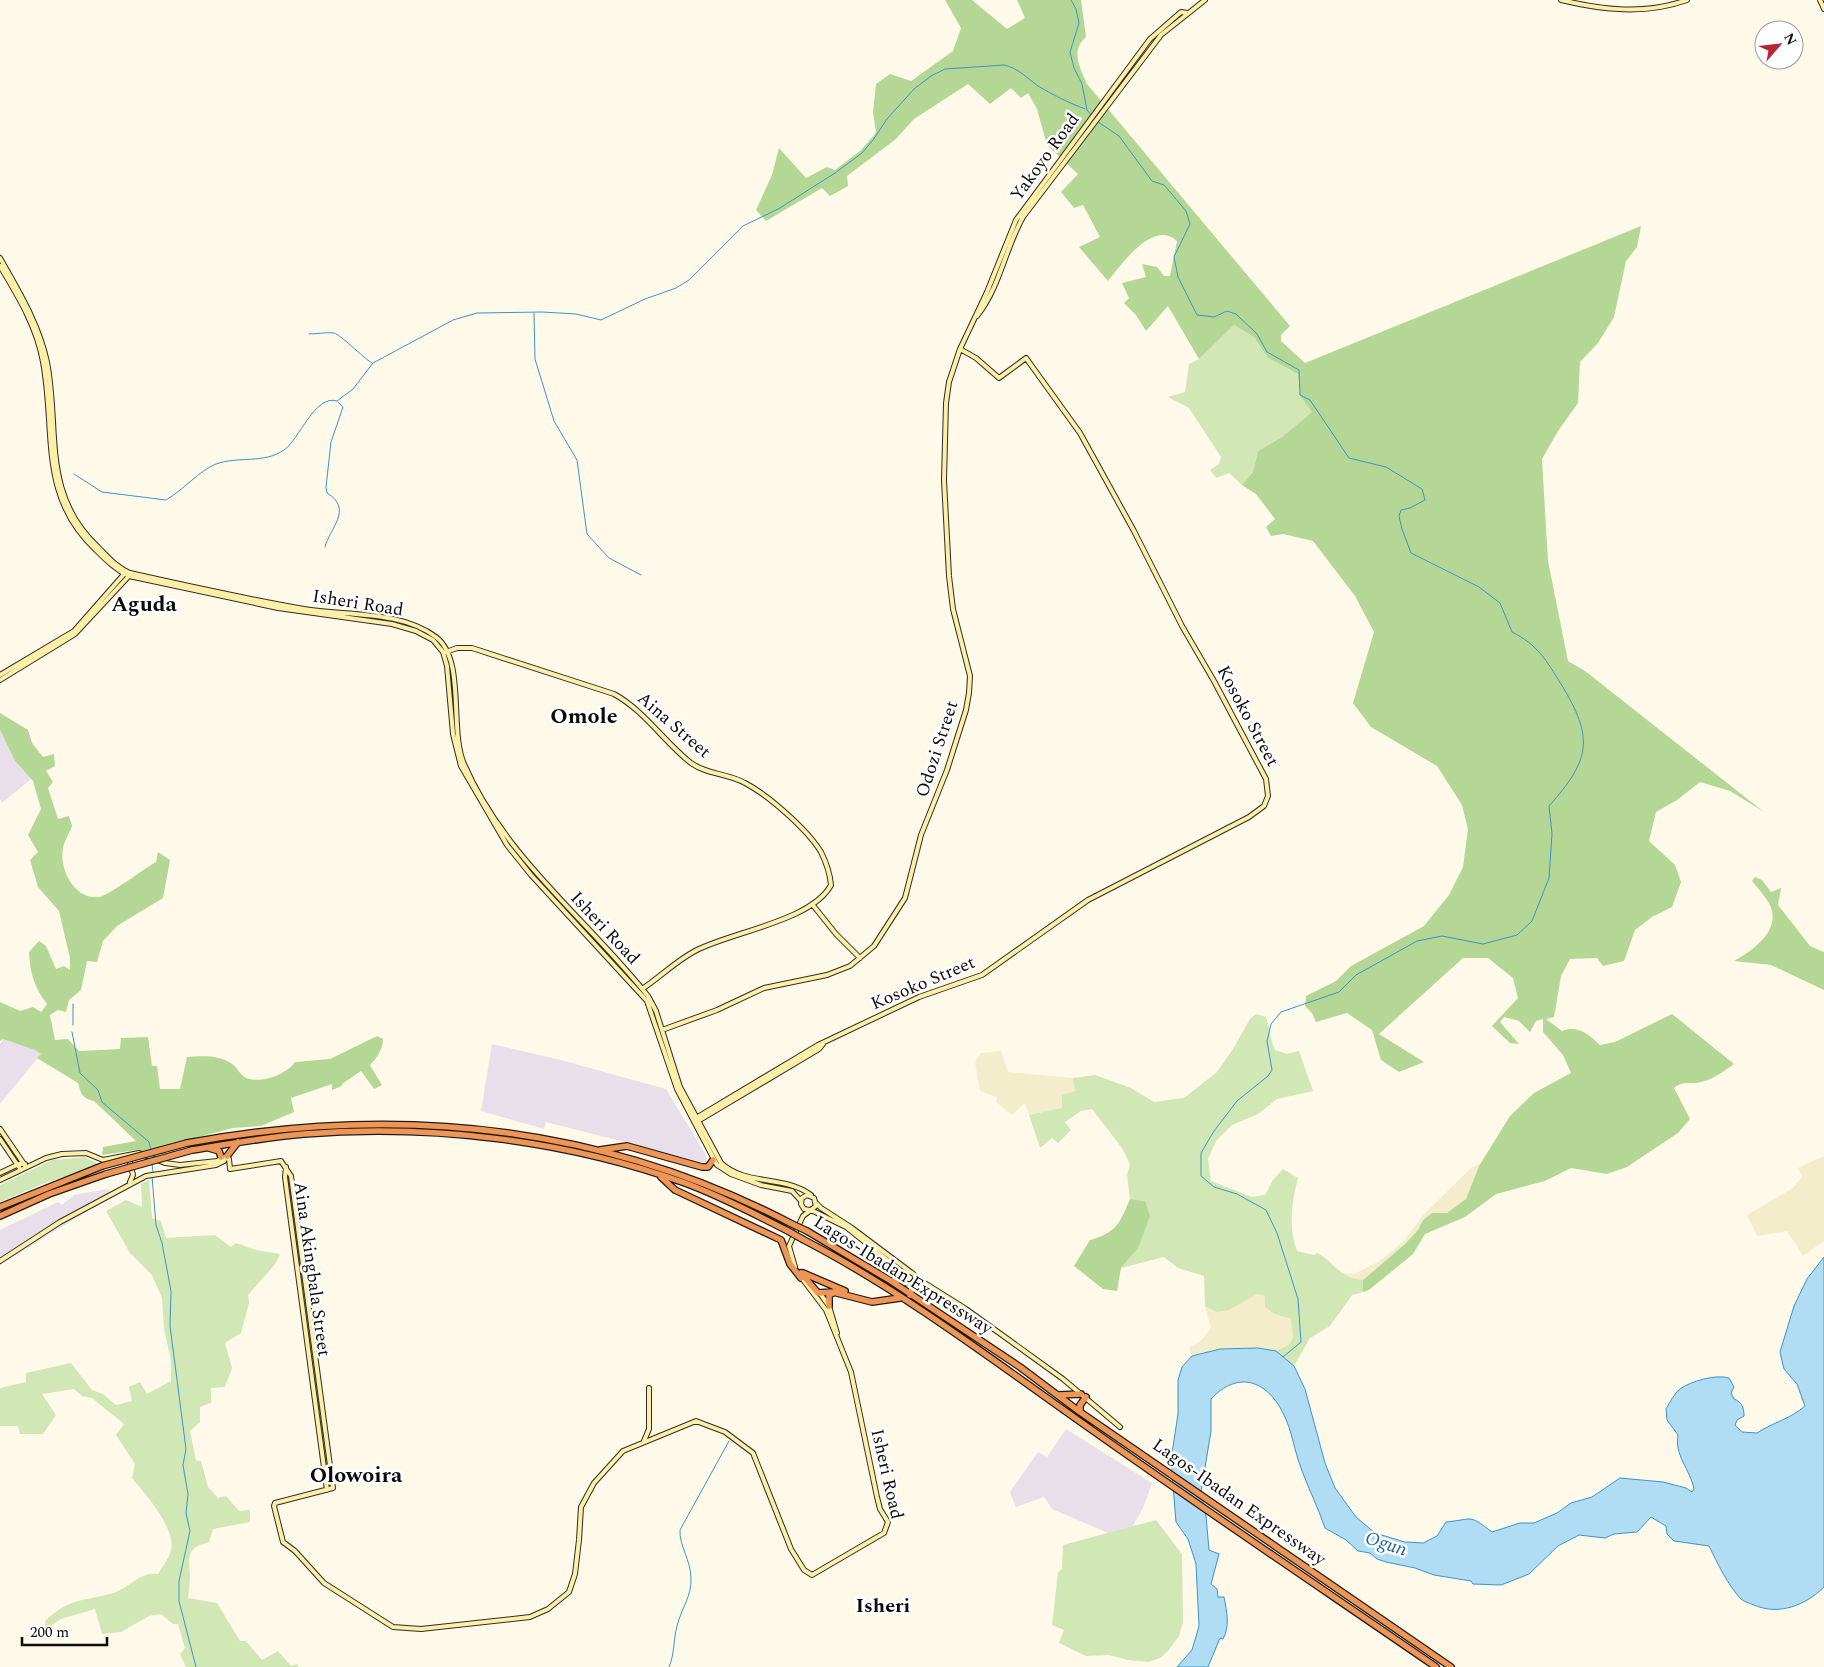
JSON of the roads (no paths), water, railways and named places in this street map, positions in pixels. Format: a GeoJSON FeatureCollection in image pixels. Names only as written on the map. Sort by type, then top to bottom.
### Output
{"type":"FeatureCollection","features":[{"type":"Feature","properties":{"kind":"highway","name":"Lagos-Ibadan Expressway"},"geometry":{"type":"LineString","coordinates":[[0,1207],[102,1166],[187,1143],[298,1126],[407,1123],[484,1128],[573,1144],[658,1166],[690,1177],[807,1231],[891,1280],[1020,1367],[1080,1412],[1451,1667]]}},
{"type":"Feature","properties":{"kind":"highway","name":"Lagos-Ibadan Expressway"},"geometry":{"type":"LineString","coordinates":[[0,1216],[49,1194],[106,1174],[192,1150],[238,1142],[326,1133],[448,1134],[511,1140],[554,1148],[660,1175],[687,1184],[788,1231],[905,1300],[1000,1363],[1092,1431],[1436,1667]]}},
{"type":"Feature","properties":{"kind":"highway"},"geometry":{"type":"LineString","coordinates":[[207,1148],[219,1151],[224,1158],[238,1142]]}},
{"type":"Feature","properties":{"kind":"highway"},"geometry":{"type":"LineString","coordinates":[[596,1150],[627,1146],[702,1167],[708,1167],[714,1160]]}},
{"type":"Feature","properties":{"kind":"highway"},"geometry":{"type":"LineString","coordinates":[[660,1175],[675,1190],[781,1240],[790,1264],[818,1293],[835,1292],[872,1302],[898,1298],[905,1300]]}},
{"type":"Feature","properties":{"kind":"highway"},"geometry":{"type":"LineString","coordinates":[[800,1273],[842,1290],[873,1299],[881,1298],[885,1292],[873,1280]]}},
{"type":"Feature","properties":{"kind":"highway"},"geometry":{"type":"LineString","coordinates":[[891,1280],[899,1280],[904,1276]]}},
{"type":"Feature","properties":{"kind":"highway"},"geometry":{"type":"LineString","coordinates":[[910,1294],[915,1279]]}},
{"type":"Feature","properties":{"kind":"highway"},"geometry":{"type":"LineString","coordinates":[[829,1306],[829,1295],[835,1292]]}},
{"type":"Feature","properties":{"kind":"highway"},"geometry":{"type":"LineString","coordinates":[[1058,1395],[1084,1395],[1080,1405],[1080,1412]]}},
{"type":"Feature","properties":{"kind":"main road"},"geometry":{"type":"LineString","coordinates":[[1041,188],[1155,43],[1205,0]]}},
{"type":"Feature","properties":{"kind":"main road"},"geometry":{"type":"LineString","coordinates":[[1561,0],[1606,8],[1634,10],[1661,8],[1687,0]]}},
{"type":"Feature","properties":{"kind":"main road"},"geometry":{"type":"LineString","coordinates":[[1820,0],[1824,9]]}},
{"type":"Feature","properties":{"kind":"main road","name":"Yakoyo Road"},"geometry":{"type":"LineString","coordinates":[[971,324],[987,292],[1013,225],[1150,39],[1166,22],[1181,12],[1188,13]]}},
{"type":"Feature","properties":{"kind":"main road","name":"Isheri Road"},"geometry":{"type":"LineString","coordinates":[[0,258],[32,317],[45,363],[55,462],[64,496],[87,536],[116,564],[128,574],[141,579],[278,608],[402,626],[433,640],[444,650]]}},
{"type":"Feature","properties":{"kind":"main road","name":"Isheri Road"},"geometry":{"type":"LineString","coordinates":[[0,266],[33,327],[45,363]]}},
{"type":"Feature","properties":{"kind":"main road","name":"Odozi Street"},"geometry":{"type":"LineString","coordinates":[[662,1030],[717,1010],[764,988],[842,970],[874,946],[905,898],[921,835],[947,770],[970,693],[968,667],[950,590],[944,480],[947,389],[960,349],[971,324]]}},
{"type":"Feature","properties":{"kind":"main road","name":"Kosoko Street"},"geometry":{"type":"LineString","coordinates":[[697,1120],[819,1049],[824,1042],[924,994],[982,975],[1088,900],[1249,817],[1264,806],[1268,796],[1266,779],[1230,709],[1182,626],[1134,531],[1080,433],[1060,403],[1026,358],[999,378],[982,362],[960,349]]}},
{"type":"Feature","properties":{"kind":"main road"},"geometry":{"type":"LineString","coordinates":[[0,680],[76,634],[128,574]]}},
{"type":"Feature","properties":{"kind":"main road"},"geometry":{"type":"LineString","coordinates":[[0,674],[74,631],[128,574]]}},
{"type":"Feature","properties":{"kind":"main road","name":"Isheri Road"},"geometry":{"type":"LineString","coordinates":[[128,574],[306,609],[387,618],[428,633],[444,650],[453,677],[456,734],[464,764],[510,843],[532,873],[642,989],[653,1005],[677,1080],[697,1120],[725,1167],[761,1180],[797,1188],[811,1195]]}},
{"type":"Feature","properties":{"kind":"main road"},"geometry":{"type":"LineString","coordinates":[[113,593],[126,582],[141,579]]}},
{"type":"Feature","properties":{"kind":"main road","name":"Aina Street"},"geometry":{"type":"LineString","coordinates":[[444,650],[472,648],[614,694],[633,707],[696,766],[712,774],[740,781],[761,793],[804,832],[822,854],[831,884],[812,904],[784,918],[728,937],[695,951],[642,989]]}},
{"type":"Feature","properties":{"kind":"main road","name":"Isheri Road"},"geometry":{"type":"LineString","coordinates":[[552,894],[647,1001],[677,1089],[714,1160],[724,1172],[761,1185],[787,1189],[792,1191],[801,1201]]}},
{"type":"Feature","properties":{"kind":"main road"},"geometry":{"type":"LineString","coordinates":[[812,904],[830,927],[860,958]]}},
{"type":"Feature","properties":{"kind":"main road"},"geometry":{"type":"LineString","coordinates":[[1,1131],[26,1166]]}},
{"type":"Feature","properties":{"kind":"main road"},"geometry":{"type":"LineString","coordinates":[[0,1139],[21,1170]]}},
{"type":"Feature","properties":{"kind":"main road"},"geometry":{"type":"LineString","coordinates":[[0,1173],[17,1165],[26,1166],[62,1154],[86,1153],[103,1160],[139,1153],[169,1164],[208,1163],[224,1158]]}},
{"type":"Feature","properties":{"kind":"main road"},"geometry":{"type":"LineString","coordinates":[[127,1154],[133,1172],[133,1179],[129,1184]]}},
{"type":"Feature","properties":{"kind":"main road"},"geometry":{"type":"LineString","coordinates":[[224,1158],[230,1166],[281,1161],[286,1167]]}},
{"type":"Feature","properties":{"kind":"main road"},"geometry":{"type":"LineString","coordinates":[[0,1261],[60,1222],[146,1176],[207,1167],[224,1158]]}},
{"type":"Feature","properties":{"kind":"main road"},"geometry":{"type":"LineString","coordinates":[[168,1172],[169,1164]]}},
{"type":"Feature","properties":{"kind":"main road"},"geometry":{"type":"LineString","coordinates":[[0,1180],[26,1166]]}},
{"type":"Feature","properties":{"kind":"main road","name":"Aina Akingbala Street"},"geometry":{"type":"LineString","coordinates":[[286,1167],[290,1176],[333,1488],[327,1490],[285,1177],[286,1167]]}},
{"type":"Feature","properties":{"kind":"main road"},"geometry":{"type":"LineString","coordinates":[[133,1172],[140,1176],[146,1176]]}},
{"type":"Feature","properties":{"kind":"main road"},"geometry":{"type":"LineString","coordinates":[[803,1216],[801,1201],[804,1196],[811,1195],[821,1208],[852,1228],[912,1273],[915,1279]]}},
{"type":"Feature","properties":{"kind":"main road","name":"Isheri Road"},"geometry":{"type":"LineString","coordinates":[[816,1202],[811,1210],[803,1216],[791,1239],[791,1254],[800,1273],[821,1303],[839,1340]]}},
{"type":"Feature","properties":{"kind":"main road"},"geometry":{"type":"LineString","coordinates":[[802,1207],[846,1227],[904,1276],[907,1284],[920,1278],[966,1309],[1084,1395],[1120,1427]]}},
{"type":"Feature","properties":{"kind":"main road"},"geometry":{"type":"LineString","coordinates":[[904,1276],[912,1273]]}},
{"type":"Feature","properties":{"kind":"main road","name":"Isheri Road"},"geometry":{"type":"LineString","coordinates":[[644,1441],[696,1421],[717,1428],[740,1442],[755,1458],[779,1524],[791,1549],[804,1570],[812,1575],[886,1532],[888,1522],[880,1509],[850,1372],[829,1306],[820,1293]]}},
{"type":"Feature","properties":{"kind":"main road"},"geometry":{"type":"LineString","coordinates":[[327,1490],[276,1503],[274,1506],[282,1540],[306,1562],[324,1583],[397,1629],[464,1625],[530,1617],[548,1610],[569,1592],[575,1574],[580,1507],[591,1487],[623,1451],[644,1441],[649,1429],[647,1395],[649,1388]]}},
{"type":"Feature","properties":{"kind":"water","name":"Ogun"},"geometry":{"type":"Polygon","coordinates":[[[1824,1257],[1824,1587],[1809,1599],[1801,1604],[1782,1609],[1763,1608],[1744,1601],[1727,1580],[1709,1546],[1674,1541],[1667,1534],[1666,1526],[1651,1517],[1637,1532],[1614,1534],[1605,1538],[1579,1535],[1558,1546],[1529,1574],[1501,1585],[1473,1584],[1471,1581],[1434,1575],[1415,1568],[1377,1559],[1370,1553],[1358,1551],[1346,1540],[1325,1528],[1301,1468],[1289,1426],[1283,1413],[1276,1401],[1260,1386],[1241,1382],[1221,1390],[1211,1399],[1211,1431],[1201,1492],[1206,1516],[1209,1550],[1219,1554],[1211,1584],[1217,1589],[1218,1597],[1224,1597],[1227,1629],[1223,1639],[1220,1638],[1208,1667],[1177,1667],[1192,1650],[1199,1626],[1196,1564],[1188,1539],[1176,1522],[1171,1460],[1178,1414],[1178,1380],[1182,1367],[1192,1356],[1220,1349],[1258,1348],[1276,1351],[1294,1366],[1305,1389],[1325,1463],[1335,1488],[1356,1517],[1375,1533],[1405,1542],[1423,1543],[1437,1536],[1446,1522],[1471,1519],[1479,1522],[1492,1532],[1520,1523],[1534,1523],[1557,1513],[1571,1503],[1592,1497],[1620,1478],[1663,1482],[1686,1488],[1692,1492],[1694,1489],[1692,1482],[1678,1449],[1678,1435],[1667,1420],[1666,1409],[1680,1389],[1697,1381],[1717,1377],[1729,1378],[1734,1387],[1731,1393],[1744,1410],[1744,1416],[1737,1420],[1735,1425],[1742,1432],[1757,1433],[1794,1414],[1805,1406],[1797,1384],[1784,1369],[1780,1352],[1794,1306],[1807,1279],[1824,1257]]]}},
{"type":"Feature","properties":{"kind":"waterway"},"geometry":{"type":"LineString","coordinates":[[1071,0],[1076,9],[1079,23],[1070,52],[1074,68],[1082,84],[1087,110],[1095,119]]}},
{"type":"Feature","properties":{"kind":"waterway"},"geometry":{"type":"LineString","coordinates":[[74,474],[102,492],[166,500],[216,464],[233,460],[268,457],[284,450],[322,404],[329,401],[337,401],[353,389],[373,363],[453,320],[477,313],[542,312],[576,314],[601,320],[645,299],[676,288],[689,280],[743,226],[780,208],[835,173],[862,153],[887,119],[914,89],[931,76],[945,69],[1009,66],[1038,86],[1085,109]]}},
{"type":"Feature","properties":{"kind":"waterway"},"geometry":{"type":"LineString","coordinates":[[1098,122],[1119,136],[1152,181],[1164,185],[1186,211],[1190,224],[1174,257],[1178,277],[1197,315],[1214,317],[1227,311],[1236,314],[1257,334],[1267,352],[1299,370],[1300,395],[1310,400],[1349,458],[1386,467],[1422,489],[1425,500],[1410,508],[1401,510],[1399,516],[1411,553],[1479,587],[1500,603],[1512,632],[1529,642],[1546,660],[1556,675],[1572,703],[1583,734],[1583,748],[1580,761],[1573,775],[1549,806],[1552,834],[1549,878],[1532,921],[1517,935],[1483,944],[1442,936],[1417,941],[1356,975],[1339,992],[1281,1012],[1271,1024],[1267,1041],[1272,1070],[1268,1076],[1237,1101],[1214,1131],[1201,1153],[1201,1176],[1214,1187],[1237,1194],[1266,1210],[1277,1233],[1298,1299],[1301,1342],[1283,1357]]}},
{"type":"Feature","properties":{"kind":"waterway"},"geometry":{"type":"LineString","coordinates":[[534,313],[535,359],[554,421],[577,460],[587,534],[609,558],[641,575]]}},
{"type":"Feature","properties":{"kind":"waterway"},"geometry":{"type":"LineString","coordinates":[[309,334],[337,334],[372,363]]}},
{"type":"Feature","properties":{"kind":"waterway"},"geometry":{"type":"LineString","coordinates":[[325,547],[338,519],[339,512],[339,506],[335,499],[327,493],[326,487],[331,442],[343,407],[338,402]]}},
{"type":"Feature","properties":{"kind":"waterway"},"geometry":{"type":"LineString","coordinates":[[73,1004],[73,1025]]}},
{"type":"Feature","properties":{"kind":"waterway"},"geometry":{"type":"LineString","coordinates":[[72,1032],[80,1073],[98,1090],[102,1102],[149,1142],[151,1150]]}},
{"type":"Feature","properties":{"kind":"waterway"},"geometry":{"type":"LineString","coordinates":[[152,1164],[153,1172]]}},
{"type":"Feature","properties":{"kind":"waterway"},"geometry":{"type":"LineString","coordinates":[[152,1176],[156,1225],[162,1243],[171,1291],[170,1326],[186,1449],[183,1465],[188,1494],[186,1513],[190,1531],[179,1581],[179,1601],[196,1667]]}},
{"type":"Feature","properties":{"kind":"waterway"},"geometry":{"type":"LineString","coordinates":[[669,1667],[677,1626],[691,1585],[689,1565],[681,1541],[680,1530],[729,1441]]}},
{"type":"Feature","properties":{"kind":"district","name":"Aguda"},"geometry":{"type":"Point","coordinates":[144,604]}},
{"type":"Feature","properties":{"kind":"district","name":"Omole"},"geometry":{"type":"Point","coordinates":[584,716]}},
{"type":"Feature","properties":{"kind":"district","name":"Olowoira"},"geometry":{"type":"Point","coordinates":[356,1475]}},
{"type":"Feature","properties":{"kind":"district","name":"Isheri"},"geometry":{"type":"Point","coordinates":[883,1606]}}]}
